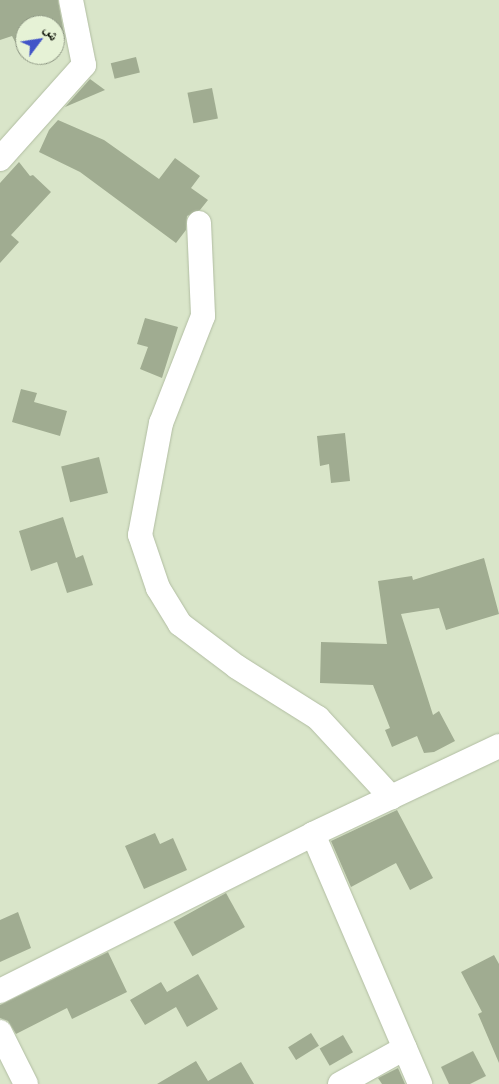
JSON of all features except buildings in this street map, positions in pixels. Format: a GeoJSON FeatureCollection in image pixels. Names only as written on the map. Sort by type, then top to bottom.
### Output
{"type":"FeatureCollection","features":[{"type":"Feature","properties":{"kind":"street"},"geometry":{"type":"LineString","coordinates":[[0,159],[84,66],[71,0]]}},
{"type":"Feature","properties":{"kind":"street"},"geometry":{"type":"LineString","coordinates":[[200,223],[203,316],[161,423],[140,535],[158,588],[180,624],[238,667],[318,718],[392,797]]}},
{"type":"Feature","properties":{"kind":"street"},"geometry":{"type":"LineString","coordinates":[[0,991],[313,834],[499,746]]}},
{"type":"Feature","properties":{"kind":"street"},"geometry":{"type":"LineString","coordinates":[[313,834],[420,1084]]}},
{"type":"Feature","properties":{"kind":"street"},"geometry":{"type":"LineString","coordinates":[[0,1032],[26,1084]]}},
{"type":"Feature","properties":{"kind":"street"},"geometry":{"type":"LineString","coordinates":[[340,1084],[405,1048]]}}]}
